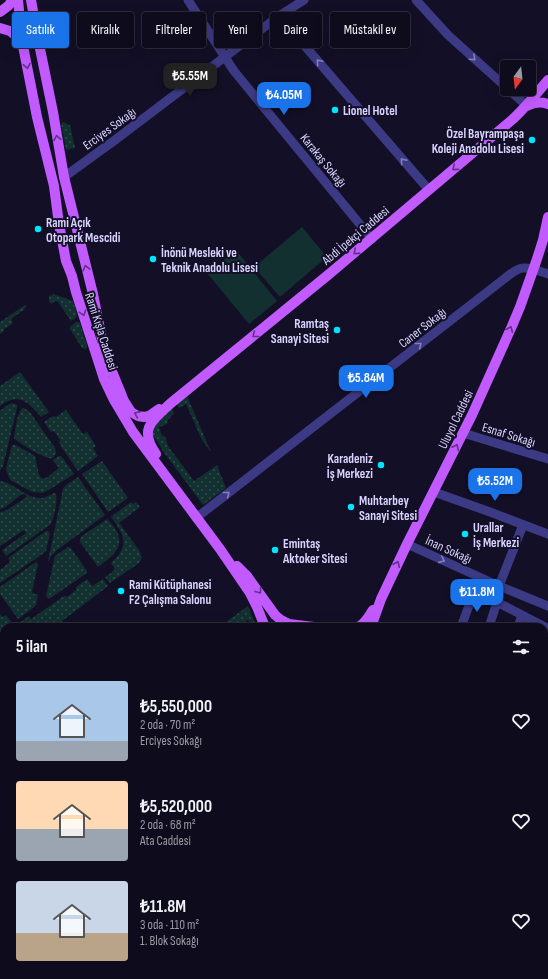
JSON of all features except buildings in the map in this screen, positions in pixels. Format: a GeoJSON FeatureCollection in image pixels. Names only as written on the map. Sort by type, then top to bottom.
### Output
{"type":"FeatureCollection","features":[{"type":"Feature","properties":{"kind":"main road"},"geometry":{"type":"LineString","coordinates":[[0,12],[13,0]]}},
{"type":"Feature","properties":{"kind":"main road","name":"Rami Kışla Caddesi"},"geometry":{"type":"LineString","coordinates":[[18,0],[19,12]]}},
{"type":"Feature","properties":{"kind":"main road","name":"Rami Kışla Caddesi"},"geometry":{"type":"LineString","coordinates":[[31,0],[64,176],[93,294],[103,346],[112,372],[122,396],[131,412],[138,416],[149,416],[161,407],[171,403]]}},
{"type":"Feature","properties":{"kind":"main road"},"geometry":{"type":"LineString","coordinates":[[0,28],[12,33]]}},
{"type":"Feature","properties":{"kind":"main road","name":"Rami Kışla Caddesi"},"geometry":{"type":"LineString","coordinates":[[23,48],[37,117],[54,186],[66,261],[104,379],[114,400],[133,432],[183,498],[250,593],[263,623]]}},
{"type":"Feature","properties":{"kind":"main road","name":"Abdi İpekçi Caddesi"},"geometry":{"type":"LineString","coordinates":[[171,403],[372,239],[513,119],[527,106],[530,100],[548,80]]}},
{"type":"Feature","properties":{"kind":"main road"},"geometry":{"type":"LineString","coordinates":[[527,106],[539,101],[548,104]]}},
{"type":"Feature","properties":{"kind":"main road"},"geometry":{"type":"LineString","coordinates":[[54,186],[64,176]]}},
{"type":"Feature","properties":{"kind":"main road","name":"Uluyol Caddesi"},"geometry":{"type":"LineString","coordinates":[[372,623],[381,599],[406,544],[434,492],[483,392],[512,326],[543,240],[548,217]]}},
{"type":"Feature","properties":{"kind":"main road"},"geometry":{"type":"LineString","coordinates":[[171,403],[152,421],[148,429],[148,436],[151,446],[177,483],[183,498]]}},
{"type":"Feature","properties":{"kind":"main road"},"geometry":{"type":"LineString","coordinates":[[222,552],[247,576],[275,615],[287,623]]}},
{"type":"Feature","properties":{"kind":"main road"},"geometry":{"type":"LineString","coordinates":[[364,623],[381,599]]}},
{"type":"Feature","properties":{"kind":"street","name":"Karakaş Sokağı"},"geometry":{"type":"LineString","coordinates":[[188,0],[234,71],[372,239]]}},
{"type":"Feature","properties":{"kind":"street","name":"Erciyes Sokağı"},"geometry":{"type":"LineString","coordinates":[[285,12],[304,0]]}},
{"type":"Feature","properties":{"kind":"street"},"geometry":{"type":"LineString","coordinates":[[416,0],[448,35],[500,83]]}},
{"type":"Feature","properties":{"kind":"street","name":"Erciyes Sokağı"},"geometry":{"type":"LineString","coordinates":[[64,176],[115,140],[270,23]]}},
{"type":"Feature","properties":{"kind":"street"},"geometry":{"type":"LineString","coordinates":[[307,48],[429,190]]}},
{"type":"Feature","properties":{"kind":"street"},"geometry":{"type":"LineString","coordinates":[[515,96],[527,106]]}},
{"type":"Feature","properties":{"kind":"street","name":"Caner Sokağı"},"geometry":{"type":"LineString","coordinates":[[196,518],[504,279],[517,270],[523,268],[533,270]]}},
{"type":"Feature","properties":{"kind":"street"},"geometry":{"type":"LineString","coordinates":[[533,270],[548,274]]}},
{"type":"Feature","properties":{"kind":"street","name":"Esnaf Sokağı"},"geometry":{"type":"LineString","coordinates":[[463,433],[548,459]]}},
{"type":"Feature","properties":{"kind":"street"},"geometry":{"type":"LineString","coordinates":[[434,492],[548,534]]}},
{"type":"Feature","properties":{"kind":"street"},"geometry":{"type":"LineString","coordinates":[[498,586],[523,525]]}},
{"type":"Feature","properties":{"kind":"street","name":"İnan Sokağı"},"geometry":{"type":"LineString","coordinates":[[406,544],[498,586],[547,602]]}},
{"type":"Feature","properties":{"kind":"street"},"geometry":{"type":"LineString","coordinates":[[462,623],[474,592],[537,623]]}},
{"type":"Feature","properties":{"kind":"street"},"geometry":{"type":"LineString","coordinates":[[489,623],[497,602]]}},
{"type":"Feature","properties":{"kind":"street"},"geometry":{"type":"LineString","coordinates":[[519,623],[522,615]]}},
{"type":"Feature","properties":{"kind":"green space"},"geometry":{"type":"Polygon","coordinates":[[[63,122],[70,125],[75,148],[66,150],[61,124],[63,122]]]}},
{"type":"Feature","properties":{"kind":"green space"},"geometry":{"type":"Polygon","coordinates":[[[302,227],[327,257],[280,297],[254,267],[302,227]]]}},
{"type":"Feature","properties":{"kind":"green space"},"geometry":{"type":"Polygon","coordinates":[[[236,250],[277,301],[249,324],[207,273],[236,250]]]}},
{"type":"Feature","properties":{"kind":"green space"},"geometry":{"type":"Polygon","coordinates":[[[53,294],[73,301],[77,314],[76,318],[71,321],[58,302],[55,301],[51,304],[49,301],[49,296],[52,296],[53,294]]]}},
{"type":"Feature","properties":{"kind":"green space"},"geometry":{"type":"Polygon","coordinates":[[[25,305],[25,309],[12,318],[11,320],[13,323],[4,329],[4,331],[0,334],[0,322],[25,305]]]}},
{"type":"Feature","properties":{"kind":"green space"},"geometry":{"type":"Polygon","coordinates":[[[76,322],[80,323],[87,346],[85,349],[82,348],[70,329],[70,327],[76,322]]]}},
{"type":"Feature","properties":{"kind":"green space"},"geometry":{"type":"Polygon","coordinates":[[[20,372],[49,412],[41,417],[27,403],[18,399],[0,406],[0,386],[20,372]]]}},
{"type":"Feature","properties":{"kind":"green space"},"geometry":{"type":"Polygon","coordinates":[[[187,396],[211,452],[202,440],[186,404],[179,408],[176,403],[187,396]]]}},
{"type":"Feature","properties":{"kind":"green space"},"geometry":{"type":"Polygon","coordinates":[[[13,403],[17,405],[17,408],[3,466],[0,471],[0,411],[9,404],[13,403]]]}},
{"type":"Feature","properties":{"kind":"green space"},"geometry":{"type":"Polygon","coordinates":[[[171,407],[174,413],[168,420],[167,424],[159,427],[162,436],[165,436],[168,446],[194,481],[217,465],[226,488],[203,505],[153,435],[153,426],[171,407]]]}},
{"type":"Feature","properties":{"kind":"green space"},"geometry":{"type":"Polygon","coordinates":[[[22,408],[30,412],[55,448],[56,453],[53,458],[37,453],[14,438],[18,418],[22,408]]]}},
{"type":"Feature","properties":{"kind":"green space"},"geometry":{"type":"Polygon","coordinates":[[[66,410],[83,434],[87,432],[96,446],[93,448],[98,456],[78,471],[62,448],[59,442],[60,440],[54,431],[51,432],[44,422],[53,416],[56,417],[66,410]]]}},
{"type":"Feature","properties":{"kind":"green space"},"geometry":{"type":"Polygon","coordinates":[[[12,445],[16,445],[35,456],[39,475],[42,478],[46,478],[59,468],[53,460],[59,456],[62,457],[74,474],[47,491],[42,493],[32,492],[10,480],[6,468],[12,445]]]}},
{"type":"Feature","properties":{"kind":"green space"},"geometry":{"type":"Polygon","coordinates":[[[102,461],[128,498],[108,512],[82,474],[102,461]]]}},
{"type":"Feature","properties":{"kind":"green space"},"geometry":{"type":"Polygon","coordinates":[[[78,477],[105,515],[57,550],[48,561],[63,489],[66,485],[78,477]]]}},
{"type":"Feature","properties":{"kind":"green space"},"geometry":{"type":"Polygon","coordinates":[[[0,481],[5,482],[36,498],[46,497],[54,493],[56,494],[55,509],[51,524],[6,556],[2,550],[26,533],[24,530],[0,546],[0,512],[5,511],[27,497],[26,495],[22,494],[4,508],[0,509],[0,481]]]}},
{"type":"Feature","properties":{"kind":"green space"},"geometry":{"type":"Polygon","coordinates":[[[131,502],[133,504],[136,502],[140,507],[119,523],[139,550],[141,560],[139,563],[110,583],[105,577],[115,569],[111,563],[117,557],[123,546],[120,529],[111,517],[131,502]]]}},
{"type":"Feature","properties":{"kind":"green space"},"geometry":{"type":"Polygon","coordinates":[[[107,519],[118,534],[119,545],[114,554],[98,567],[80,542],[80,539],[82,536],[107,519]]]}},
{"type":"Feature","properties":{"kind":"green space"},"geometry":{"type":"Polygon","coordinates":[[[46,531],[50,534],[46,551],[0,583],[0,570],[10,562],[8,558],[46,531]]]}},
{"type":"Feature","properties":{"kind":"green space"},"geometry":{"type":"Polygon","coordinates":[[[70,547],[87,573],[49,599],[46,596],[55,556],[70,547]]]}},
{"type":"Feature","properties":{"kind":"green space"},"geometry":{"type":"Polygon","coordinates":[[[36,562],[38,564],[32,592],[34,594],[38,594],[36,605],[18,619],[0,594],[0,587],[36,562]]]}},
{"type":"Feature","properties":{"kind":"green space"},"geometry":{"type":"Polygon","coordinates":[[[87,579],[92,586],[103,579],[108,586],[62,621],[63,623],[19,623],[29,616],[31,619],[64,596],[67,597],[76,590],[76,587],[87,579]]]}},
{"type":"Feature","properties":{"kind":"green space"},"geometry":{"type":"Polygon","coordinates":[[[248,606],[255,623],[250,623],[248,620],[243,623],[225,623],[248,606]]]}},
{"type":"Feature","properties":{"kind":"green space"},"geometry":{"type":"Polygon","coordinates":[[[0,614],[2,617],[6,615],[12,623],[0,623],[0,614]]]}},
{"type":"Feature","properties":{"kind":"place","name":"Lionel Hotel"},"geometry":{"type":"Point","coordinates":[335,110]}},
{"type":"Feature","properties":{"kind":"place","name":"Özel Bayrampaşa Koleji Anadolu Lisesi"},"geometry":{"type":"Point","coordinates":[532,140]}},
{"type":"Feature","properties":{"kind":"place","name":"Rami Açık Otopark Mescidi"},"geometry":{"type":"Point","coordinates":[38,229]}},
{"type":"Feature","properties":{"kind":"place","name":"İnönü Mesleki ve Teknik Anadolu Lisesi"},"geometry":{"type":"Point","coordinates":[153,259]}},
{"type":"Feature","properties":{"kind":"place","name":"Ramtaş Sanayi Sitesi"},"geometry":{"type":"Point","coordinates":[337,330]}},
{"type":"Feature","properties":{"kind":"place","name":"Karadeniz İş Merkezi"},"geometry":{"type":"Point","coordinates":[381,465]}},
{"type":"Feature","properties":{"kind":"place","name":"Muhtarbey Sanayi Sitesi"},"geometry":{"type":"Point","coordinates":[351,507]}},
{"type":"Feature","properties":{"kind":"place","name":"Urallar İş Merkezi"},"geometry":{"type":"Point","coordinates":[465,534]}},
{"type":"Feature","properties":{"kind":"place","name":"Emintaş Aktoker Sitesi"},"geometry":{"type":"Point","coordinates":[275,550]}},
{"type":"Feature","properties":{"kind":"place","name":"Rami Kütüphanesi F2 Çalışma Salonu"},"geometry":{"type":"Point","coordinates":[121,591]}}]}
